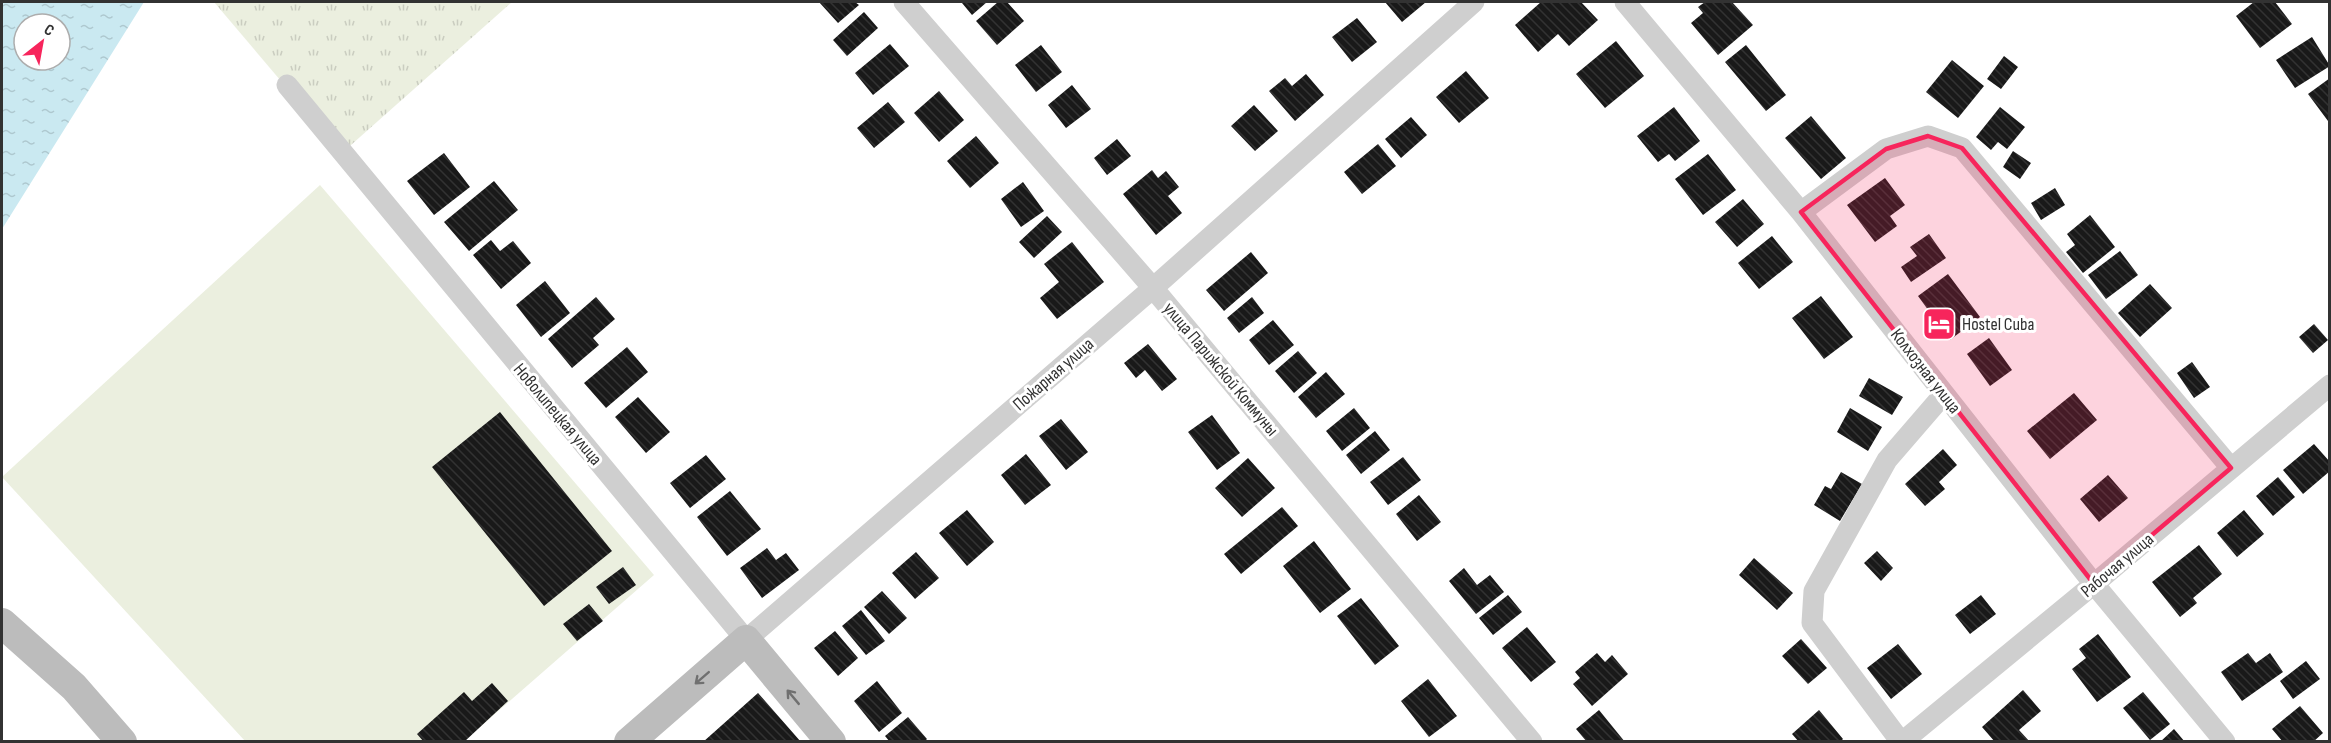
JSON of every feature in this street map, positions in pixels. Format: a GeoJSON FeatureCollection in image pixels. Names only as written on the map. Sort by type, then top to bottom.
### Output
{"type":"FeatureCollection","features":[{"type":"Feature","properties":{"kind":"street","name":"улица Парижской Коммуны"},"geometry":{"type":"LineString","coordinates":[[904,2],[1153,288],[1532,741]]}},
{"type":"Feature","properties":{"kind":"street","name":"Пожарная улица"},"geometry":{"type":"LineString","coordinates":[[629,741],[1153,288],[1474,2]]}},
{"type":"Feature","properties":{"kind":"street","name":"Колхозная улица"},"geometry":{"type":"LineString","coordinates":[[1625,2],[1801,212],[2094,584],[2225,741]]}},
{"type":"Feature","properties":{"kind":"street","name":"Новолипецкая улица"},"geometry":{"type":"LineString","coordinates":[[287,85],[831,741]]}},
{"type":"Feature","properties":{"kind":"street"},"geometry":{"type":"LineString","coordinates":[[1801,212],[1886,149],[1928,136],[1962,148],[2231,468]]}},
{"type":"Feature","properties":{"kind":"street","name":"Рабочая улица"},"geometry":{"type":"LineString","coordinates":[[1901,741],[2094,584],[2330,386]]}},
{"type":"Feature","properties":{"kind":"street"},"geometry":{"type":"LineString","coordinates":[[1901,741],[1812,622],[1814,591],[1887,460],[1944,394]]}},
{"type":"Feature","properties":{"kind":"street"},"geometry":{"type":"LineString","coordinates":[[2,623],[74,687],[122,741]]}},
{"type":"Feature","properties":{"kind":"highlighted area"},"geometry":{"type":"Polygon","coordinates":[[[1928,136],[1962,148],[2231,468],[2094,584],[1801,212],[1886,149],[1928,136]]]}},
{"type":"Feature","properties":{"kind":"green space"},"geometry":{"type":"Polygon","coordinates":[[[214,2],[512,2],[342,153],[214,2]]]}},
{"type":"Feature","properties":{"kind":"green space"},"geometry":{"type":"Polygon","coordinates":[[[320,185],[654,575],[464,741],[245,741],[2,477],[320,185]]]}},
{"type":"Feature","properties":{"kind":"water"},"geometry":{"type":"Polygon","coordinates":[[[2,2],[144,2],[2,229],[2,2]]]}},
{"type":"Feature","properties":{"kind":"building"},"geometry":{"type":"Polygon","coordinates":[[[819,2],[855,2],[859,5],[838,23],[819,2]]]}},
{"type":"Feature","properties":{"kind":"building"},"geometry":{"type":"Polygon","coordinates":[[[963,2],[987,2],[972,15],[963,2]]]}},
{"type":"Feature","properties":{"kind":"building"},"geometry":{"type":"Polygon","coordinates":[[[998,2],[1007,2],[1024,21],[997,45],[976,21],[998,2]]]}},
{"type":"Feature","properties":{"kind":"building"},"geometry":{"type":"Polygon","coordinates":[[[1385,2],[1426,2],[1402,22],[1385,2]]]}},
{"type":"Feature","properties":{"kind":"building"},"geometry":{"type":"Polygon","coordinates":[[[1541,2],[1581,2],[1598,20],[1569,46],[1558,34],[1538,52],[1515,25],[1541,2]]]}},
{"type":"Feature","properties":{"kind":"building"},"geometry":{"type":"Polygon","coordinates":[[[1705,2],[1732,2],[1753,25],[1718,55],[1691,23],[1703,13],[1698,7],[1705,2]]]}},
{"type":"Feature","properties":{"kind":"building"},"geometry":{"type":"Polygon","coordinates":[[[2254,2],[2275,2],[2292,24],[2260,48],[2236,16],[2254,2]]]}},
{"type":"Feature","properties":{"kind":"building"},"geometry":{"type":"Polygon","coordinates":[[[864,12],[878,28],[847,56],[833,40],[864,12]]]}},
{"type":"Feature","properties":{"kind":"building"},"geometry":{"type":"Polygon","coordinates":[[[1357,18],[1377,42],[1352,62],[1332,37],[1357,18]]]}},
{"type":"Feature","properties":{"kind":"building"},"geometry":{"type":"Polygon","coordinates":[[[2312,37],[2330,66],[2295,88],[2276,60],[2312,37]]]}},
{"type":"Feature","properties":{"kind":"building"},"geometry":{"type":"Polygon","coordinates":[[[1616,41],[1644,76],[1605,108],[1576,74],[1616,41]]]}},
{"type":"Feature","properties":{"kind":"building"},"geometry":{"type":"Polygon","coordinates":[[[890,44],[909,66],[873,95],[855,73],[890,44]]]}},
{"type":"Feature","properties":{"kind":"building"},"geometry":{"type":"Polygon","coordinates":[[[1041,45],[1062,72],[1036,92],[1015,65],[1041,45]]]}},
{"type":"Feature","properties":{"kind":"building"},"geometry":{"type":"Polygon","coordinates":[[[1746,45],[1786,95],[1766,111],[1725,62],[1746,45]]]}},
{"type":"Feature","properties":{"kind":"building"},"geometry":{"type":"Polygon","coordinates":[[[2004,56],[2018,67],[2001,89],[1987,79],[2004,56]]]}},
{"type":"Feature","properties":{"kind":"building"},"geometry":{"type":"Polygon","coordinates":[[[1952,60],[1984,86],[1958,118],[1926,92],[1952,60]]]}},
{"type":"Feature","properties":{"kind":"building"},"geometry":{"type":"Polygon","coordinates":[[[1466,71],[1489,98],[1459,123],[1436,97],[1466,71]]]}},
{"type":"Feature","properties":{"kind":"building"},"geometry":{"type":"Polygon","coordinates":[[[1306,74],[1324,95],[1295,121],[1269,91],[1285,78],[1292,86],[1306,74]]]}},
{"type":"Feature","properties":{"kind":"building"},"geometry":{"type":"Polygon","coordinates":[[[2330,78],[2330,120],[2328,121],[2308,94],[2330,78]]]}},
{"type":"Feature","properties":{"kind":"building"},"geometry":{"type":"Polygon","coordinates":[[[1072,85],[1091,109],[1066,128],[1048,105],[1072,85]]]}},
{"type":"Feature","properties":{"kind":"building"},"geometry":{"type":"Polygon","coordinates":[[[939,91],[964,120],[939,142],[914,113],[939,91]]]}},
{"type":"Feature","properties":{"kind":"building"},"geometry":{"type":"Polygon","coordinates":[[[888,102],[905,122],[874,148],[857,128],[888,102]]]}},
{"type":"Feature","properties":{"kind":"building"},"geometry":{"type":"Polygon","coordinates":[[[1254,105],[1278,131],[1255,151],[1231,126],[1254,105]]]}},
{"type":"Feature","properties":{"kind":"building"},"geometry":{"type":"Polygon","coordinates":[[[1674,107],[1700,141],[1675,161],[1669,154],[1658,162],[1637,136],[1674,107]]]}},
{"type":"Feature","properties":{"kind":"building"},"geometry":{"type":"Polygon","coordinates":[[[2000,107],[2025,127],[2007,149],[1998,142],[1991,150],[1976,137],[2000,107]]]}},
{"type":"Feature","properties":{"kind":"building"},"geometry":{"type":"Polygon","coordinates":[[[1811,116],[1846,158],[1821,179],[1785,138],[1811,116]]]}},
{"type":"Feature","properties":{"kind":"building"},"geometry":{"type":"Polygon","coordinates":[[[1411,117],[1427,135],[1401,158],[1385,139],[1411,117]]]}},
{"type":"Feature","properties":{"kind":"building"},"geometry":{"type":"Polygon","coordinates":[[[976,136],[999,163],[970,188],[947,161],[976,136]]]}},
{"type":"Feature","properties":{"kind":"building"},"geometry":{"type":"Polygon","coordinates":[[[1117,139],[1131,156],[1107,175],[1094,158],[1117,139]]]}},
{"type":"Feature","properties":{"kind":"building"},"geometry":{"type":"Polygon","coordinates":[[[1378,144],[1396,166],[1362,194],[1344,172],[1378,144]]]}},
{"type":"Feature","properties":{"kind":"building"},"geometry":{"type":"Polygon","coordinates":[[[2013,151],[2031,163],[2020,179],[2003,167],[2013,151]]]}},
{"type":"Feature","properties":{"kind":"building"},"geometry":{"type":"Polygon","coordinates":[[[444,153],[470,187],[434,215],[407,181],[444,153]]]}},
{"type":"Feature","properties":{"kind":"building"},"geometry":{"type":"Polygon","coordinates":[[[1708,154],[1736,190],[1703,215],[1675,179],[1708,154]]]}},
{"type":"Feature","properties":{"kind":"building"},"geometry":{"type":"Polygon","coordinates":[[[1152,170],[1158,178],[1166,171],[1179,187],[1168,196],[1182,213],[1156,235],[1123,194],[1152,170]]]}},
{"type":"Feature","properties":{"kind":"building"},"geometry":{"type":"Polygon","coordinates":[[[1885,178],[1905,205],[1890,216],[1897,226],[1875,242],[1847,205],[1885,178]]]}},
{"type":"Feature","properties":{"kind":"building"},"geometry":{"type":"Polygon","coordinates":[[[494,181],[518,210],[469,251],[444,222],[494,181]]]}},
{"type":"Feature","properties":{"kind":"building"},"geometry":{"type":"Polygon","coordinates":[[[1023,182],[1044,211],[1021,227],[1001,199],[1023,182]]]}},
{"type":"Feature","properties":{"kind":"building"},"geometry":{"type":"Polygon","coordinates":[[[2055,188],[2065,205],[2041,220],[2031,203],[2055,188]]]}},
{"type":"Feature","properties":{"kind":"building"},"geometry":{"type":"Polygon","coordinates":[[[1743,199],[1764,224],[1737,247],[1715,222],[1743,199]]]}},
{"type":"Feature","properties":{"kind":"building"},"geometry":{"type":"Polygon","coordinates":[[[2090,215],[2115,247],[2083,273],[2066,252],[2075,245],[2067,234],[2090,215]]]}},
{"type":"Feature","properties":{"kind":"building"},"geometry":{"type":"Polygon","coordinates":[[[1047,216],[1062,232],[1034,258],[1019,242],[1047,216]]]}},
{"type":"Feature","properties":{"kind":"building"},"geometry":{"type":"Polygon","coordinates":[[[1929,234],[1946,258],[1911,282],[1901,267],[1917,256],[1910,247],[1929,234]]]}},
{"type":"Feature","properties":{"kind":"building"},"geometry":{"type":"Polygon","coordinates":[[[1772,236],[1793,262],[1759,289],[1738,263],[1772,236]]]}},
{"type":"Feature","properties":{"kind":"building"},"geometry":{"type":"Polygon","coordinates":[[[491,240],[500,251],[513,241],[531,263],[501,289],[473,255],[491,240]]]}},
{"type":"Feature","properties":{"kind":"building"},"geometry":{"type":"Polygon","coordinates":[[[1072,242],[1104,282],[1057,319],[1040,298],[1059,282],[1044,264],[1072,242]]]}},
{"type":"Feature","properties":{"kind":"building"},"geometry":{"type":"Polygon","coordinates":[[[2120,251],[2138,275],[2106,299],[2088,275],[2120,251]]]}},
{"type":"Feature","properties":{"kind":"building"},"geometry":{"type":"Polygon","coordinates":[[[1251,252],[1268,273],[1224,311],[1206,290],[1251,252]]]}},
{"type":"Feature","properties":{"kind":"building"},"geometry":{"type":"Polygon","coordinates":[[[1948,274],[1980,317],[1950,340],[1918,296],[1948,274]]]}},
{"type":"Feature","properties":{"kind":"building"},"geometry":{"type":"Polygon","coordinates":[[[545,281],[570,313],[541,337],[516,305],[545,281]]]}},
{"type":"Feature","properties":{"kind":"building"},"geometry":{"type":"Polygon","coordinates":[[[2150,284],[2172,308],[2140,337],[2118,313],[2150,284]]]}},
{"type":"Feature","properties":{"kind":"building"},"geometry":{"type":"Polygon","coordinates":[[[1821,296],[1853,337],[1824,359],[1792,318],[1821,296]]]}},
{"type":"Feature","properties":{"kind":"building"},"geometry":{"type":"Polygon","coordinates":[[[596,297],[615,319],[593,338],[599,345],[572,368],[548,339],[596,297]]]}},
{"type":"Feature","properties":{"kind":"building"},"geometry":{"type":"Polygon","coordinates":[[[1252,297],[1264,313],[1239,333],[1227,318],[1252,297]]]}},
{"type":"Feature","properties":{"kind":"building"},"geometry":{"type":"Polygon","coordinates":[[[1273,320],[1294,345],[1269,365],[1249,340],[1273,320]]]}},
{"type":"Feature","properties":{"kind":"building"},"geometry":{"type":"Polygon","coordinates":[[[2314,324],[2328,340],[2313,353],[2299,337],[2314,324]]]}},
{"type":"Feature","properties":{"kind":"building"},"geometry":{"type":"Polygon","coordinates":[[[1989,338],[2012,370],[1990,386],[1967,354],[1989,338]]]}},
{"type":"Feature","properties":{"kind":"building"},"geometry":{"type":"Polygon","coordinates":[[[1148,344],[1177,379],[1162,391],[1145,370],[1136,378],[1124,363],[1148,344]]]}},
{"type":"Feature","properties":{"kind":"building"},"geometry":{"type":"Polygon","coordinates":[[[627,347],[648,372],[606,408],[584,383],[627,347]]]}},
{"type":"Feature","properties":{"kind":"building"},"geometry":{"type":"Polygon","coordinates":[[[1298,351],[1317,373],[1294,393],[1275,371],[1298,351]]]}},
{"type":"Feature","properties":{"kind":"building"},"geometry":{"type":"Polygon","coordinates":[[[2192,362],[2210,387],[2194,398],[2177,373],[2192,362]]]}},
{"type":"Feature","properties":{"kind":"building"},"geometry":{"type":"Polygon","coordinates":[[[1326,372],[1345,394],[1316,418],[1298,397],[1326,372]]]}},
{"type":"Feature","properties":{"kind":"building"},"geometry":{"type":"Polygon","coordinates":[[[1869,378],[1903,397],[1892,415],[1859,396],[1869,378]]]}},
{"type":"Feature","properties":{"kind":"building"},"geometry":{"type":"Polygon","coordinates":[[[2074,393],[2097,420],[2050,459],[2027,431],[2074,393]]]}},
{"type":"Feature","properties":{"kind":"building"},"geometry":{"type":"Polygon","coordinates":[[[638,397],[670,432],[646,453],[615,417],[638,397]]]}},
{"type":"Feature","properties":{"kind":"building"},"geometry":{"type":"Polygon","coordinates":[[[1354,408],[1370,428],[1342,451],[1326,431],[1354,408]]]}},
{"type":"Feature","properties":{"kind":"building"},"geometry":{"type":"Polygon","coordinates":[[[1850,408],[1882,427],[1868,451],[1837,432],[1850,408]]]}},
{"type":"Feature","properties":{"kind":"building"},"geometry":{"type":"Polygon","coordinates":[[[500,412],[612,551],[544,606],[432,467],[500,412]]]}},
{"type":"Feature","properties":{"kind":"building"},"geometry":{"type":"Polygon","coordinates":[[[1212,415],[1240,453],[1217,470],[1188,432],[1212,415]]]}},
{"type":"Feature","properties":{"kind":"building"},"geometry":{"type":"Polygon","coordinates":[[[1061,419],[1088,452],[1066,470],[1039,436],[1061,419]]]}},
{"type":"Feature","properties":{"kind":"building"},"geometry":{"type":"Polygon","coordinates":[[[1375,431],[1390,450],[1361,474],[1346,455],[1375,431]]]}},
{"type":"Feature","properties":{"kind":"building"},"geometry":{"type":"Polygon","coordinates":[[[2314,444],[2330,462],[2330,471],[2303,494],[2283,470],[2314,444]]]}},
{"type":"Feature","properties":{"kind":"building"},"geometry":{"type":"Polygon","coordinates":[[[1943,449],[1957,465],[1939,482],[1945,489],[1925,506],[1905,484],[1943,449]]]}},
{"type":"Feature","properties":{"kind":"building"},"geometry":{"type":"Polygon","coordinates":[[[1026,454],[1051,485],[1025,505],[1001,475],[1026,454]]]}},
{"type":"Feature","properties":{"kind":"building"},"geometry":{"type":"Polygon","coordinates":[[[706,455],[726,479],[690,508],[670,483],[706,455]]]}},
{"type":"Feature","properties":{"kind":"building"},"geometry":{"type":"Polygon","coordinates":[[[1403,457],[1421,480],[1388,505],[1370,482],[1403,457]]]}},
{"type":"Feature","properties":{"kind":"building"},"geometry":{"type":"Polygon","coordinates":[[[1248,458],[1275,488],[1242,517],[1215,488],[1248,458]]]}},
{"type":"Feature","properties":{"kind":"building"},"geometry":{"type":"Polygon","coordinates":[[[1841,472],[1862,484],[1840,521],[1814,505],[1825,486],[1831,489],[1841,472]]]}},
{"type":"Feature","properties":{"kind":"building"},"geometry":{"type":"Polygon","coordinates":[[[2108,475],[2128,498],[2099,522],[2080,499],[2108,475]]]}},
{"type":"Feature","properties":{"kind":"building"},"geometry":{"type":"Polygon","coordinates":[[[2278,477],[2295,497],[2273,516],[2256,496],[2278,477]]]}},
{"type":"Feature","properties":{"kind":"building"},"geometry":{"type":"Polygon","coordinates":[[[730,491],[761,529],[727,556],[697,517],[730,491]]]}},
{"type":"Feature","properties":{"kind":"building"},"geometry":{"type":"Polygon","coordinates":[[[1419,495],[1441,522],[1417,541],[1396,514],[1419,495]]]}},
{"type":"Feature","properties":{"kind":"building"},"geometry":{"type":"Polygon","coordinates":[[[1282,507],[1298,526],[1241,574],[1224,554],[1282,507]]]}},
{"type":"Feature","properties":{"kind":"building"},"geometry":{"type":"Polygon","coordinates":[[[967,510],[994,542],[967,566],[939,533],[967,510]]]}},
{"type":"Feature","properties":{"kind":"building"},"geometry":{"type":"Polygon","coordinates":[[[2244,510],[2264,534],[2237,557],[2217,533],[2244,510]]]}},
{"type":"Feature","properties":{"kind":"building"},"geometry":{"type":"Polygon","coordinates":[[[1314,541],[1351,589],[1320,613],[1283,566],[1314,541]]]}},
{"type":"Feature","properties":{"kind":"building"},"geometry":{"type":"Polygon","coordinates":[[[2199,545],[2222,574],[2193,598],[2197,603],[2180,617],[2152,582],[2199,545]]]}},
{"type":"Feature","properties":{"kind":"building"},"geometry":{"type":"Polygon","coordinates":[[[767,548],[776,560],[786,553],[799,570],[762,598],[740,568],[767,548]]]}},
{"type":"Feature","properties":{"kind":"building"},"geometry":{"type":"Polygon","coordinates":[[[1877,551],[1893,568],[1881,581],[1864,563],[1877,551]]]}},
{"type":"Feature","properties":{"kind":"building"},"geometry":{"type":"Polygon","coordinates":[[[916,552],[939,578],[915,599],[892,573],[916,552]]]}},
{"type":"Feature","properties":{"kind":"building"},"geometry":{"type":"Polygon","coordinates":[[[1754,558],[1793,593],[1777,610],[1739,575],[1754,558]]]}},
{"type":"Feature","properties":{"kind":"building"},"geometry":{"type":"Polygon","coordinates":[[[623,567],[636,585],[609,604],[596,587],[623,567]]]}},
{"type":"Feature","properties":{"kind":"building"},"geometry":{"type":"Polygon","coordinates":[[[1464,568],[1477,585],[1490,575],[1504,592],[1476,614],[1449,581],[1464,568]]]}},
{"type":"Feature","properties":{"kind":"building"},"geometry":{"type":"Polygon","coordinates":[[[882,591],[907,618],[889,634],[864,607],[882,591]]]}},
{"type":"Feature","properties":{"kind":"building"},"geometry":{"type":"Polygon","coordinates":[[[1508,595],[1522,612],[1493,635],[1479,618],[1508,595]]]}},
{"type":"Feature","properties":{"kind":"building"},"geometry":{"type":"Polygon","coordinates":[[[1981,595],[1996,614],[1970,634],[1955,615],[1981,595]]]}},
{"type":"Feature","properties":{"kind":"building"},"geometry":{"type":"Polygon","coordinates":[[[1361,598],[1399,646],[1375,665],[1337,616],[1361,598]]]}},
{"type":"Feature","properties":{"kind":"building"},"geometry":{"type":"Polygon","coordinates":[[[589,604],[603,621],[577,641],[563,624],[589,604]]]}},
{"type":"Feature","properties":{"kind":"building"},"geometry":{"type":"Polygon","coordinates":[[[861,610],[885,641],[866,655],[842,626],[861,610]]]}},
{"type":"Feature","properties":{"kind":"building"},"geometry":{"type":"Polygon","coordinates":[[[1527,627],[1556,662],[1531,682],[1502,648],[1527,627]]]}},
{"type":"Feature","properties":{"kind":"building"},"geometry":{"type":"Polygon","coordinates":[[[835,631],[858,658],[838,676],[814,648],[835,631]]]}},
{"type":"Feature","properties":{"kind":"building"},"geometry":{"type":"Polygon","coordinates":[[[2098,634],[2131,677],[2097,702],[2072,669],[2086,658],[2079,649],[2098,634]]]}},
{"type":"Feature","properties":{"kind":"building"},"geometry":{"type":"Polygon","coordinates":[[[1801,639],[1827,668],[1808,684],[1782,656],[1801,639]]]}},
{"type":"Feature","properties":{"kind":"building"},"geometry":{"type":"Polygon","coordinates":[[[1898,644],[1922,674],[1891,699],[1867,668],[1898,644]]]}},
{"type":"Feature","properties":{"kind":"building"},"geometry":{"type":"Polygon","coordinates":[[[1597,653],[1605,662],[1612,655],[1628,674],[1592,706],[1573,684],[1580,678],[1575,672],[1597,653]]]}},
{"type":"Feature","properties":{"kind":"building"},"geometry":{"type":"Polygon","coordinates":[[[2248,653],[2256,663],[2270,653],[2283,672],[2242,701],[2221,672],[2248,653]]]}},
{"type":"Feature","properties":{"kind":"building"},"geometry":{"type":"Polygon","coordinates":[[[2306,661],[2320,679],[2293,699],[2280,681],[2306,661]]]}},
{"type":"Feature","properties":{"kind":"building"},"geometry":{"type":"Polygon","coordinates":[[[1428,679],[1457,716],[1429,737],[1401,701],[1428,679]]]}},
{"type":"Feature","properties":{"kind":"building"},"geometry":{"type":"Polygon","coordinates":[[[877,681],[902,713],[879,732],[854,701],[877,681]]]}},
{"type":"Feature","properties":{"kind":"building"},"geometry":{"type":"Polygon","coordinates":[[[492,683],[508,701],[464,742],[424,742],[417,734],[464,692],[472,701],[492,683]]]}},
{"type":"Feature","properties":{"kind":"building"},"geometry":{"type":"Polygon","coordinates":[[[2023,690],[2041,711],[2019,730],[2030,742],[1995,742],[1982,727],[2023,690]]]}},
{"type":"Feature","properties":{"kind":"building"},"geometry":{"type":"Polygon","coordinates":[[[2143,692],[2170,724],[2150,740],[2123,708],[2143,692]]]}},
{"type":"Feature","properties":{"kind":"building"},"geometry":{"type":"Polygon","coordinates":[[[758,693],[801,742],[703,742],[758,693]]]}},
{"type":"Feature","properties":{"kind":"building"},"geometry":{"type":"Polygon","coordinates":[[[2300,706],[2323,733],[2313,742],[2283,742],[2272,729],[2300,706]]]}},
{"type":"Feature","properties":{"kind":"building"},"geometry":{"type":"Polygon","coordinates":[[[1599,710],[1625,742],[1587,742],[1576,729],[1599,710]]]}},
{"type":"Feature","properties":{"kind":"building"},"geometry":{"type":"Polygon","coordinates":[[[1819,710],[1843,739],[1840,742],[1799,742],[1792,734],[1819,710]]]}},
{"type":"Feature","properties":{"kind":"building"},"geometry":{"type":"Polygon","coordinates":[[[908,717],[927,739],[924,742],[890,742],[885,736],[908,717]]]}},
{"type":"Feature","properties":{"kind":"building"},"geometry":{"type":"Polygon","coordinates":[[[2174,729],[2185,742],[2160,742],[2174,729]]]}},
{"type":"Feature","properties":{"kind":"place","name":"Hostel Cuba"},"geometry":{"type":"Point","coordinates":[1939,324]}}]}
